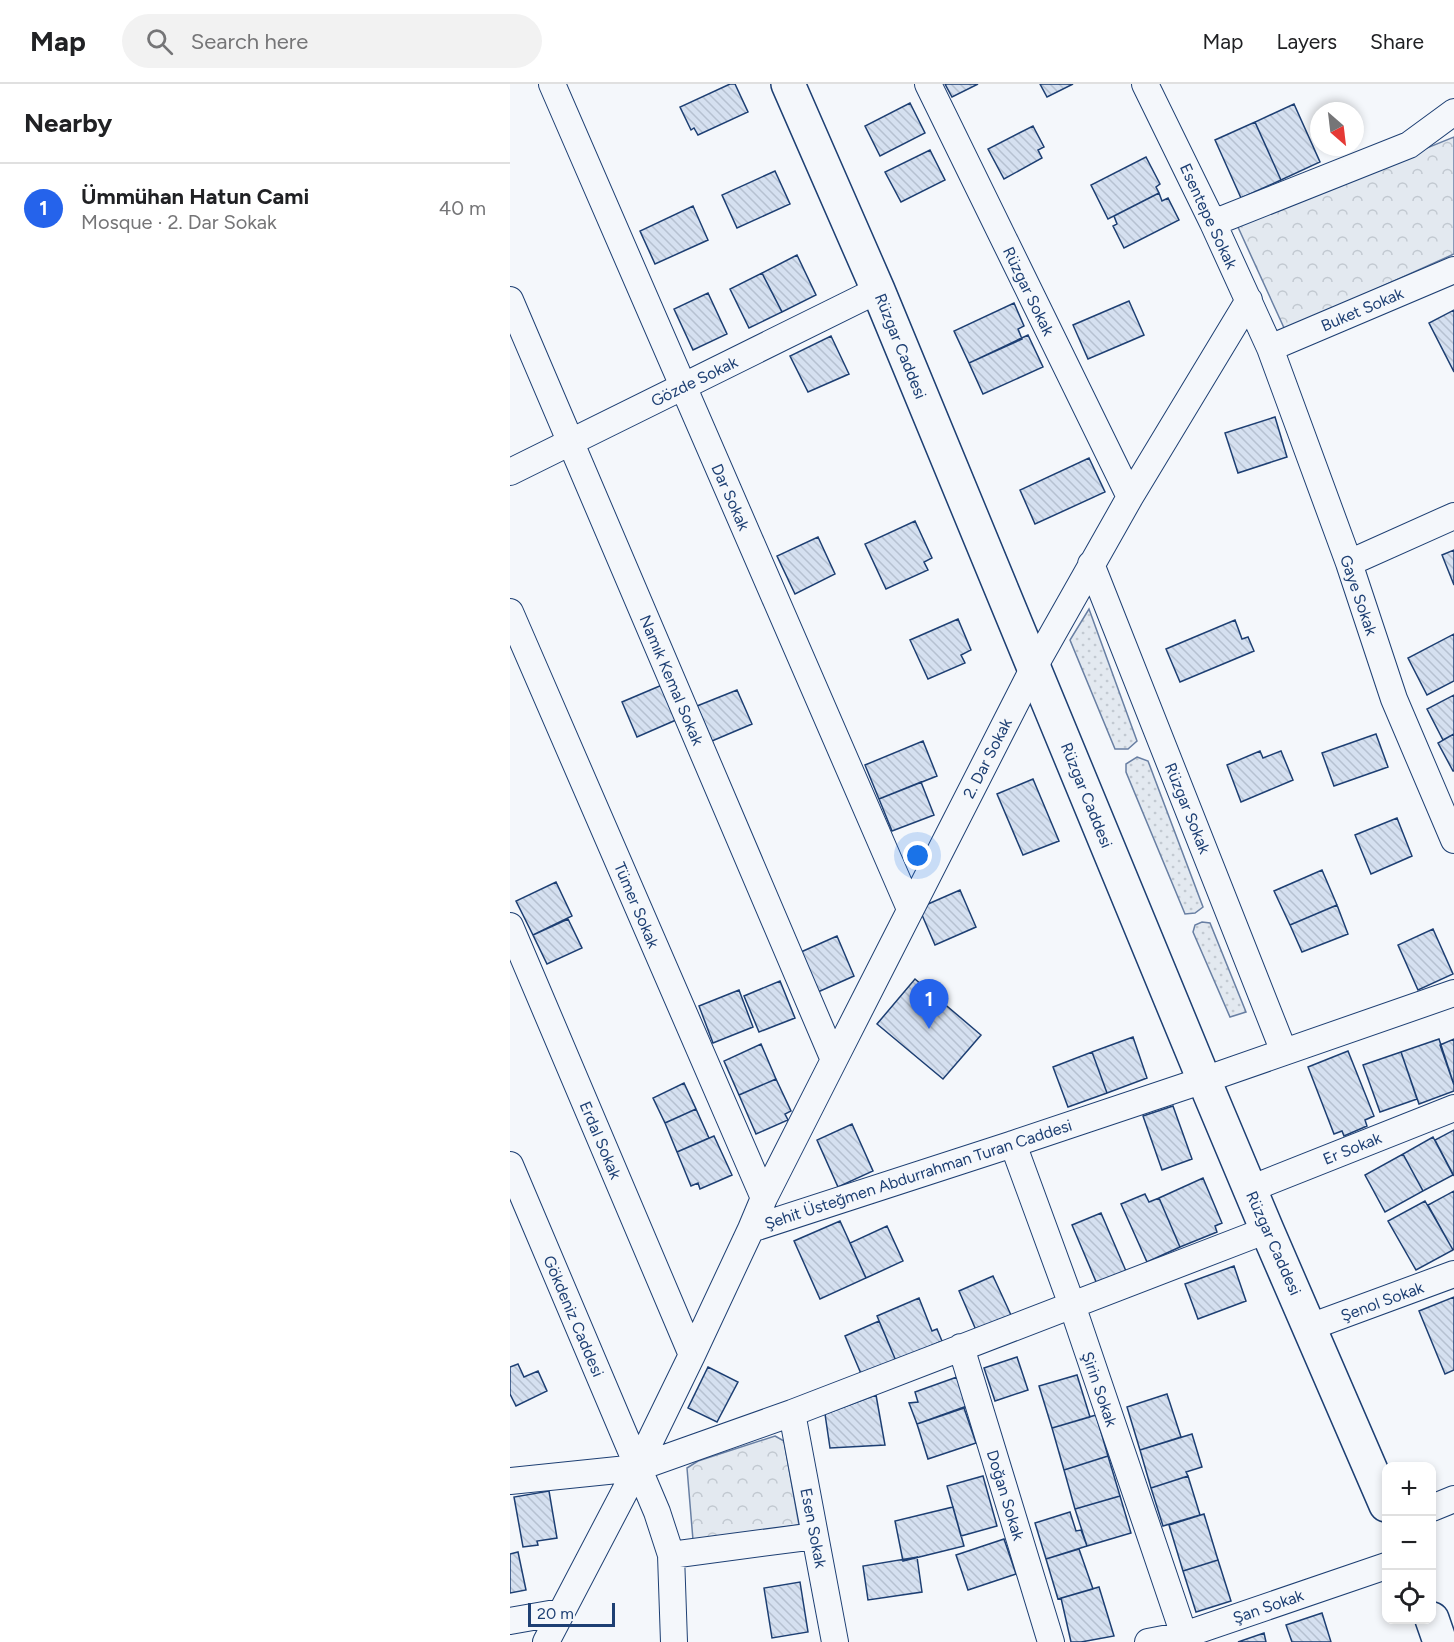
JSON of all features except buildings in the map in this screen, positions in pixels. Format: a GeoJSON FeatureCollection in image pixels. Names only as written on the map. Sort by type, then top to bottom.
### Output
{"type":"FeatureCollection","features":[{"type":"Feature","properties":{"kind":"main road","name":"Rüzgar Caddesi"},"geometry":{"type":"LineString","coordinates":[[788,84],[878,290],[1204,1080],[1382,1496]]}},
{"type":"Feature","properties":{"kind":"main road"},"geometry":{"type":"LineString","coordinates":[[1433,1624],[1440,1642]]}},
{"type":"Feature","properties":{"kind":"street","name":"Dar Sokak"},"geometry":{"type":"LineString","coordinates":[[552,84],[910,909]]}},
{"type":"Feature","properties":{"kind":"street","name":"Rüzgar Sokak"},"geometry":{"type":"LineString","coordinates":[[928,84],[1130,497]]}},
{"type":"Feature","properties":{"kind":"street","name":"Esentepe Sokak"},"geometry":{"type":"LineString","coordinates":[[1145,84],[1214,223],[1270,348]]}},
{"type":"Feature","properties":{"kind":"street"},"geometry":{"type":"LineString","coordinates":[[1214,223],[1409,145],[1454,112]]}},
{"type":"Feature","properties":{"kind":"street","name":"Buket Sokak"},"geometry":{"type":"LineString","coordinates":[[1270,348],[1454,270]]}},
{"type":"Feature","properties":{"kind":"street","name":"Gözde Sokak"},"geometry":{"type":"LineString","coordinates":[[510,472],[878,290]]}},
{"type":"Feature","properties":{"kind":"street","name":"Namık Kemal Sokak"},"geometry":{"type":"LineString","coordinates":[[510,300],[834,1060]]}},
{"type":"Feature","properties":{"kind":"street","name":"2. Dar Sokak"},"geometry":{"type":"LineString","coordinates":[[751,1229],[764,1198],[1034,667],[1130,497],[1249,300]]}},
{"type":"Feature","properties":{"kind":"street","name":"Gaye Sokak"},"geometry":{"type":"LineString","coordinates":[[1270,348],[1349,563],[1394,699],[1454,840]]}},
{"type":"Feature","properties":{"kind":"street"},"geometry":{"type":"LineString","coordinates":[[1349,563],[1454,516]]}},
{"type":"Feature","properties":{"kind":"street","name":"Rüzgar Sokak"},"geometry":{"type":"LineString","coordinates":[[1091,564],[1284,1052]]}},
{"type":"Feature","properties":{"kind":"street","name":"Tümer Sokak"},"geometry":{"type":"LineString","coordinates":[[510,612],[764,1198]]}},
{"type":"Feature","properties":{"kind":"street","name":"Erdal Sokak"},"geometry":{"type":"LineString","coordinates":[[510,926],[692,1355]]}},
{"type":"Feature","properties":{"kind":"street","name":"Şehit Üsteğmen Abdurrahman Turan Caddesi"},"geometry":{"type":"LineString","coordinates":[[546,1642],[637,1468],[751,1229],[1204,1080],[1454,993]]}},
{"type":"Feature","properties":{"kind":"street","name":"Er Sokak"},"geometry":{"type":"LineString","coordinates":[[1250,1189],[1454,1108]]}},
{"type":"Feature","properties":{"kind":"street","name":"Şirin Sokak"},"geometry":{"type":"LineString","coordinates":[[1013,1144],[1072,1305],[1184,1635]]}},
{"type":"Feature","properties":{"kind":"street","name":"Gökdeniz Caddesi"},"geometry":{"type":"LineString","coordinates":[[510,1165],[657,1512],[671,1555],[674,1642]]}},
{"type":"Feature","properties":{"kind":"street"},"geometry":{"type":"LineString","coordinates":[[510,1481],[637,1468],[792,1413],[1267,1230]]}},
{"type":"Feature","properties":{"kind":"street","name":"Şenol Sokak"},"geometry":{"type":"LineString","coordinates":[[1310,1327],[1454,1274]]}},
{"type":"Feature","properties":{"kind":"street","name":"Doğan Sokak"},"geometry":{"type":"LineString","coordinates":[[961,1347],[1052,1642]]}},
{"type":"Feature","properties":{"kind":"street","name":"Esen Sokak"},"geometry":{"type":"LineString","coordinates":[[792,1413],[835,1642]]}},
{"type":"Feature","properties":{"kind":"street"},"geometry":{"type":"LineString","coordinates":[[1436,1506],[1454,1499]]}},
{"type":"Feature","properties":{"kind":"street"},"geometry":{"type":"LineString","coordinates":[[671,1555],[815,1536]]}},
{"type":"Feature","properties":{"kind":"street","name":"Şan Sokak"},"geometry":{"type":"LineString","coordinates":[[1148,1642],[1184,1635],[1382,1567]]}},
{"type":"Feature","properties":{"kind":"street"},"geometry":{"type":"LineString","coordinates":[[510,1621],[561,1612]]}},
{"type":"Feature","properties":{"kind":"green space"},"geometry":{"type":"Polygon","coordinates":[[[1454,137],[1454,254],[1285,330],[1237,225],[1454,137]]]}},
{"type":"Feature","properties":{"kind":"green space"},"geometry":{"type":"Polygon","coordinates":[[[1089,609],[1137,741],[1128,749],[1115,749],[1070,640],[1089,609]]]}},
{"type":"Feature","properties":{"kind":"green space"},"geometry":{"type":"Polygon","coordinates":[[[1137,757],[1148,761],[1203,907],[1195,913],[1185,914],[1126,772],[1126,764],[1137,757]]]}},
{"type":"Feature","properties":{"kind":"green space"},"geometry":{"type":"Polygon","coordinates":[[[1202,922],[1210,923],[1246,1012],[1230,1017],[1193,932],[1195,925],[1202,922]]]}},
{"type":"Feature","properties":{"kind":"green space"},"geometry":{"type":"Polygon","coordinates":[[[775,1436],[784,1441],[799,1525],[693,1540],[687,1468],[698,1461],[775,1436]]]}},
{"type":"Feature","properties":{"kind":"place","name":"Ümmühan Hatun Cami"},"geometry":{"type":"Point","coordinates":[929,1029]}}]}
